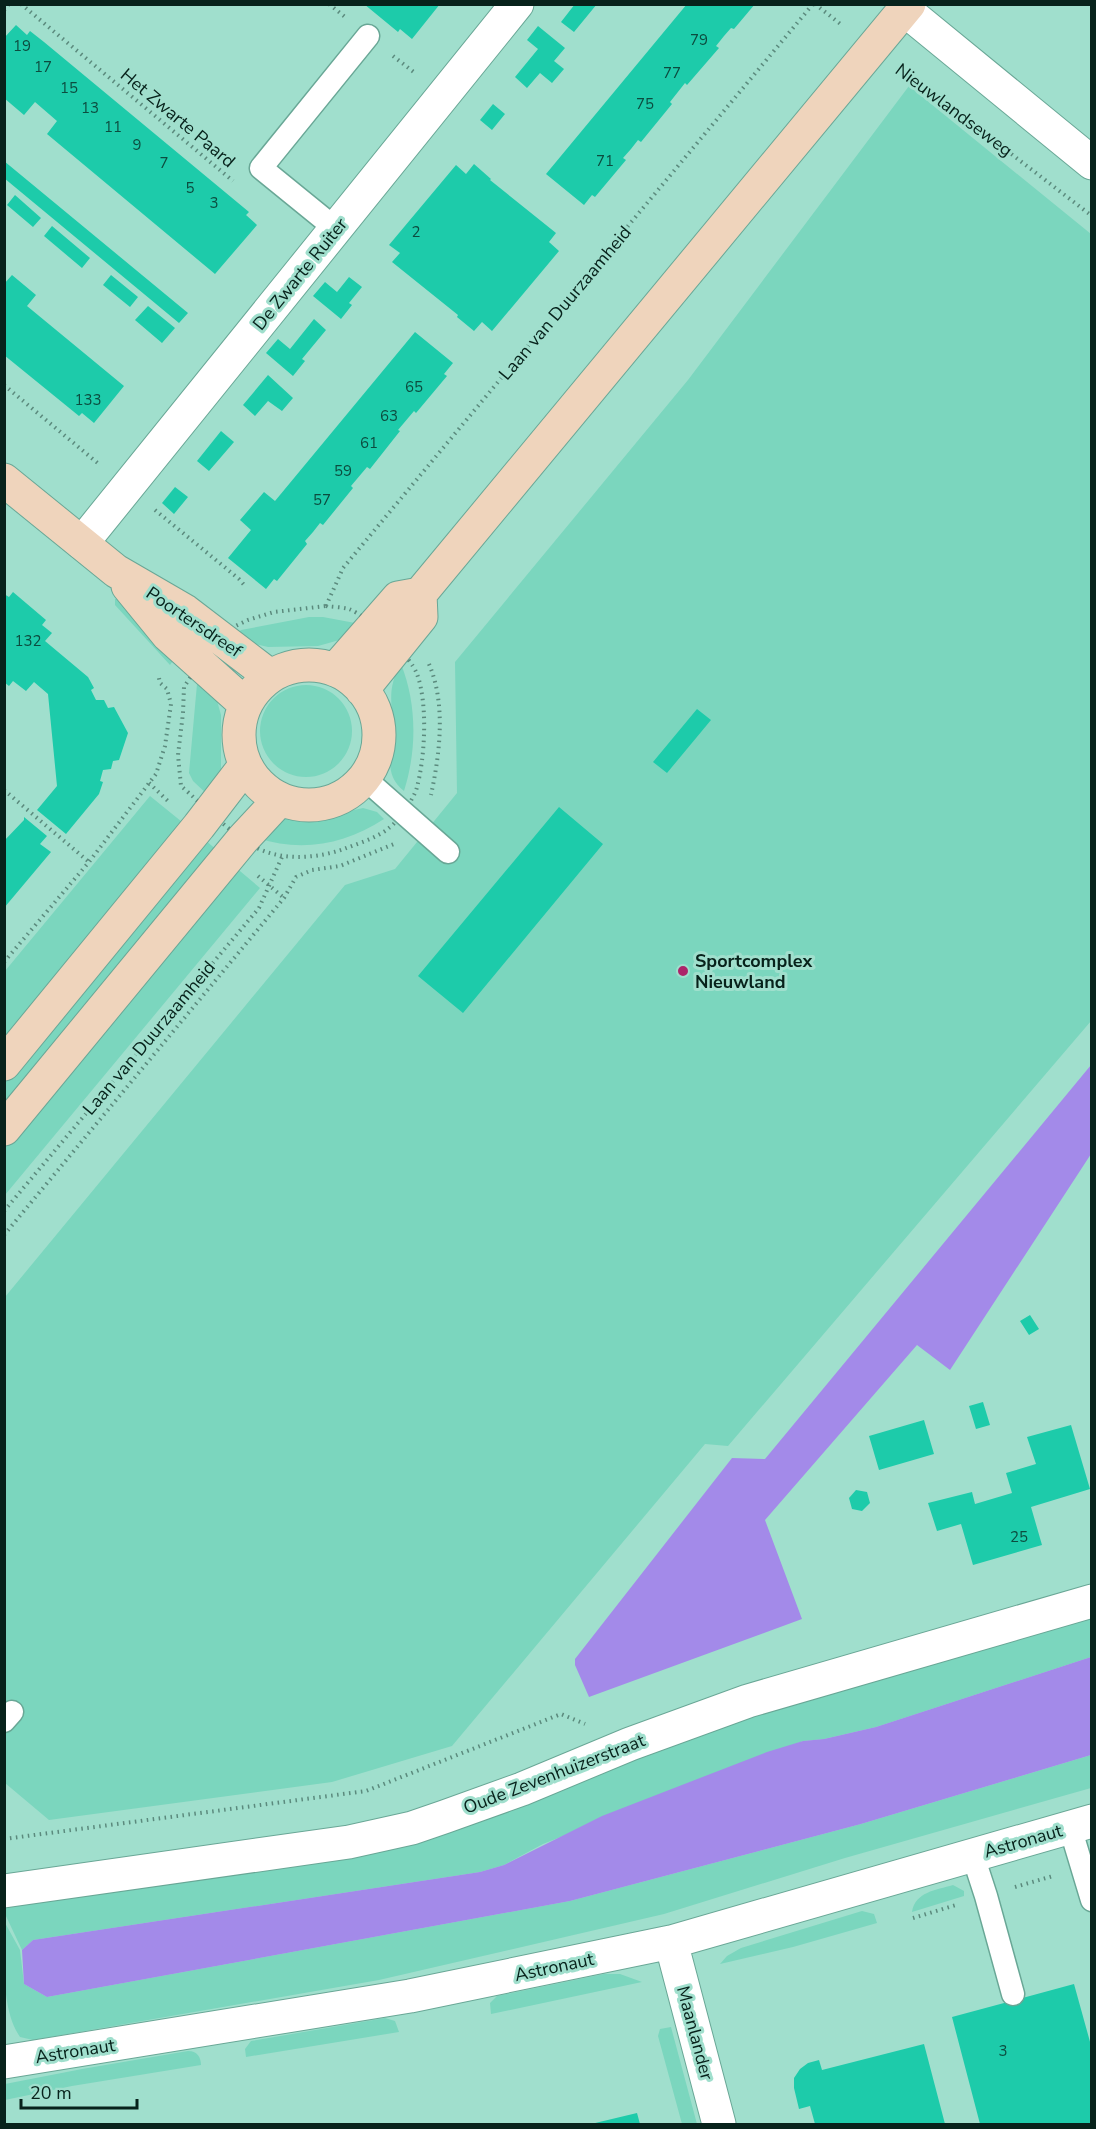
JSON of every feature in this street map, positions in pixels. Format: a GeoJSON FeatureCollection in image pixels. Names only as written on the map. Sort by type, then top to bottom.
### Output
{"type":"FeatureCollection","features":[{"type":"Feature","properties":{"kind":"street","name":"De Zwarte Ruiter"},"geometry":{"type":"LineString","coordinates":[[82,543],[517,4]]}},
{"type":"Feature","properties":{"kind":"street"},"geometry":{"type":"LineString","coordinates":[[335,670],[398,598],[420,594],[907,7],[1092,163]]}},
{"type":"Feature","properties":{"kind":"street","name":"Poortersdreef"},"geometry":{"type":"LineString","coordinates":[[4,480],[116,571],[185,611],[270,676]]}},
{"type":"Feature","properties":{"kind":"street","name":"Poortersdreef"},"geometry":{"type":"LineString","coordinates":[[116,571],[168,635],[245,704]]}},
{"type":"Feature","properties":{"kind":"street"},"geometry":{"type":"LineString","coordinates":[[362,690],[412,653],[421,617],[420,594]]}},
{"type":"Feature","properties":{"kind":"street"},"geometry":{"type":"LineString","coordinates":[[302,665],[319,665],[335,670],[362,690],[372,706],[378,724],[379,743],[374,762],[364,778],[347,794],[326,804],[303,805],[280,799],[260,786],[245,766],[238,735],[245,704],[270,676],[285,669],[302,665]]}},
{"type":"Feature","properties":{"kind":"street"},"geometry":{"type":"LineString","coordinates":[[4,1064],[245,766]]}},
{"type":"Feature","properties":{"kind":"street"},"geometry":{"type":"LineString","coordinates":[[4,1129],[243,838],[280,799]]}},
{"type":"Feature","properties":{"kind":"street","name":"Oude Zevenhuizerstraat"},"geometry":{"type":"LineString","coordinates":[[4,1891],[382,1836],[522,1789],[630,1744],[748,1701],[1092,1601]]}},
{"type":"Feature","properties":{"kind":"street","name":"Astronaut"},"geometry":{"type":"LineString","coordinates":[[4,2062],[410,1996],[671,1942],[1081,1824]]}},
{"type":"Feature","properties":{"kind":"street","name":"Maanlander"},"geometry":{"type":"LineString","coordinates":[[671,1942],[719,2124]]}},
{"type":"Feature","properties":{"kind":"lane"},"geometry":{"type":"LineString","coordinates":[[336,230],[261,168],[368,36]]}},
{"type":"Feature","properties":{"kind":"lane"},"geometry":{"type":"LineString","coordinates":[[364,778],[448,852]]}},
{"type":"Feature","properties":{"kind":"lane"},"geometry":{"type":"LineString","coordinates":[[1081,1824],[1092,1899]]}},
{"type":"Feature","properties":{"kind":"lane"},"geometry":{"type":"LineString","coordinates":[[973,1856],[1013,1994]]}},
{"type":"Feature","properties":{"kind":"path"},"geometry":{"type":"LineString","coordinates":[[4,10],[9,4]]}},
{"type":"Feature","properties":{"kind":"path","name":"Het Zwarte Paard"},"geometry":{"type":"LineString","coordinates":[[21,4],[237,184]]}},
{"type":"Feature","properties":{"kind":"path","name":"Nieuwlandseweg"},"geometry":{"type":"LineString","coordinates":[[814,4],[1092,216]]}},
{"type":"Feature","properties":{"kind":"path","name":"Laan van Duurzaamheid"},"geometry":{"type":"LineString","coordinates":[[326,606],[343,568],[814,4]]}},
{"type":"Feature","properties":{"kind":"path"},"geometry":{"type":"LineString","coordinates":[[326,606],[348,609],[373,626],[412,653],[433,673],[440,717],[441,747],[432,794],[425,814],[369,839],[327,854],[282,856],[259,849],[181,786],[178,772],[184,687],[227,630],[248,620],[274,612],[326,606]]}},
{"type":"Feature","properties":{"kind":"path"},"geometry":{"type":"LineString","coordinates":[[4,1235],[284,898],[296,877],[312,870],[340,866],[391,846],[410,819],[425,735],[421,692],[412,653]]}},
{"type":"Feature","properties":{"kind":"path"},"geometry":{"type":"LineString","coordinates":[[4,962],[89,862],[156,774],[162,761],[171,704],[168,689],[160,684],[159,678],[163,674]]}},
{"type":"Feature","properties":{"kind":"path"},"geometry":{"type":"LineString","coordinates":[[4,790],[89,862]]}},
{"type":"Feature","properties":{"kind":"path","name":"Laan van Duurzaamheid"},"geometry":{"type":"LineString","coordinates":[[4,1211],[259,908],[282,856]]}},
{"type":"Feature","properties":{"kind":"path"},"geometry":{"type":"LineString","coordinates":[[256,874],[284,898]]}},
{"type":"Feature","properties":{"kind":"path"},"geometry":{"type":"LineString","coordinates":[[4,1839],[366,1791],[561,1714],[630,1744]]}},
{"type":"Feature","properties":{"kind":"green space","name":"Sportcomplex Nieuwland"},"geometry":{"type":"Polygon","coordinates":[[[909,86],[1091,234],[1091,1021],[728,1446],[705,1444],[452,1746],[332,1782],[49,1820],[5,1783],[5,1297],[345,885],[395,869],[457,793],[455,662],[688,380],[909,86]]]}},
{"type":"Feature","properties":{"kind":"green space"},"geometry":{"type":"Polygon","coordinates":[[[115,599],[177,655],[170,665],[115,605],[115,599]]]}},
{"type":"Feature","properties":{"kind":"green space"},"geometry":{"type":"Polygon","coordinates":[[[309,617],[323,617],[355,623],[343,639],[318,646],[268,647],[243,641],[237,634],[241,630],[309,617]]]}},
{"type":"Feature","properties":{"kind":"green space"},"geometry":{"type":"Polygon","coordinates":[[[401,664],[410,695],[413,727],[411,759],[404,791],[392,776],[390,768],[393,733],[391,693],[401,664]]]}},
{"type":"Feature","properties":{"kind":"green space"},"geometry":{"type":"Polygon","coordinates":[[[201,678],[216,697],[221,715],[221,773],[209,796],[193,781],[189,773],[197,684],[201,678]]]}},
{"type":"Feature","properties":{"kind":"green space"},"geometry":{"type":"Polygon","coordinates":[[[306,685],[323,689],[338,699],[348,714],[352,731],[348,748],[338,763],[323,773],[306,777],[289,773],[274,763],[264,748],[260,731],[264,714],[274,699],[289,689],[306,685]]]}},
{"type":"Feature","properties":{"kind":"green space"},"geometry":{"type":"Polygon","coordinates":[[[150,796],[187,826],[5,1046],[5,971],[150,796]]]}},
{"type":"Feature","properties":{"kind":"green space"},"geometry":{"type":"Polygon","coordinates":[[[363,808],[377,812],[384,819],[354,835],[339,840],[323,844],[291,845],[258,838],[281,819],[303,816],[323,817],[363,808]]]}},
{"type":"Feature","properties":{"kind":"green space"},"geometry":{"type":"Polygon","coordinates":[[[204,839],[219,852],[5,1109],[5,1080],[204,839]]]}},
{"type":"Feature","properties":{"kind":"green space"},"geometry":{"type":"Polygon","coordinates":[[[234,866],[260,888],[5,1195],[5,1143],[234,866]]]}},
{"type":"Feature","properties":{"kind":"green space"},"geometry":{"type":"Polygon","coordinates":[[[1091,1613],[1091,1657],[876,1727],[824,1739],[803,1741],[543,1844],[504,1865],[480,1872],[33,1940],[22,1950],[5,1914],[5,1906],[389,1844],[704,1730],[1091,1613]]]}},
{"type":"Feature","properties":{"kind":"green space"},"geometry":{"type":"Polygon","coordinates":[[[1091,1755],[1091,1788],[845,1858],[664,1914],[379,1980],[33,2040],[20,2037],[9,2012],[5,1981],[4,1921],[20,1950],[24,1984],[47,1997],[570,1901],[861,1824],[1091,1755]]]}},
{"type":"Feature","properties":{"kind":"green space"},"geometry":{"type":"Polygon","coordinates":[[[953,1885],[964,1891],[964,1896],[912,1912],[917,1900],[922,1896],[933,1890],[953,1885]]]}},
{"type":"Feature","properties":{"kind":"green space"},"geometry":{"type":"Polygon","coordinates":[[[862,1911],[874,1914],[877,1923],[793,1947],[720,1964],[727,1956],[741,1948],[862,1911]]]}},
{"type":"Feature","properties":{"kind":"green space"},"geometry":{"type":"Polygon","coordinates":[[[604,1974],[620,1974],[642,1982],[491,2014],[490,2003],[497,1996],[604,1974]]]}},
{"type":"Feature","properties":{"kind":"green space"},"geometry":{"type":"Polygon","coordinates":[[[385,2018],[395,2021],[399,2032],[246,2057],[245,2049],[251,2041],[385,2018]]]}},
{"type":"Feature","properties":{"kind":"green space"},"geometry":{"type":"Polygon","coordinates":[[[671,2027],[697,2124],[682,2124],[658,2036],[660,2029],[671,2027]]]}},
{"type":"Feature","properties":{"kind":"green space"},"geometry":{"type":"Polygon","coordinates":[[[188,2051],[198,2055],[201,2065],[72,2086],[5,2100],[5,2084],[188,2051]]]}},
{"type":"Feature","properties":{"kind":"shaded area"},"geometry":{"type":"Polygon","coordinates":[[[1091,1065],[1091,1154],[950,1370],[917,1345],[765,1520],[802,1619],[589,1697],[575,1665],[575,1659],[732,1458],[765,1459],[1091,1065]]]}},
{"type":"Feature","properties":{"kind":"shaded area"},"geometry":{"type":"Polygon","coordinates":[[[1091,1657],[1091,1755],[861,1824],[570,1901],[47,1997],[24,1984],[22,1950],[33,1940],[480,1872],[504,1865],[602,1816],[767,1752],[803,1741],[824,1739],[876,1727],[1091,1657]]]}},
{"type":"Feature","properties":{"kind":"building"},"geometry":{"type":"Polygon","coordinates":[[[364,4],[440,4],[412,39],[400,29],[398,32],[364,4]]]}},
{"type":"Feature","properties":{"kind":"building"},"geometry":{"type":"Polygon","coordinates":[[[575,4],[597,4],[574,32],[561,22],[575,4]]]}},
{"type":"Feature","properties":{"kind":"building"},"geometry":{"type":"Polygon","coordinates":[[[687,4],[755,4],[734,29],[731,28],[724,36],[716,46],[719,48],[687,85],[685,83],[670,102],[672,104],[641,142],[638,140],[623,158],[626,160],[595,197],[592,195],[584,205],[546,174],[687,4]]]}},
{"type":"Feature","properties":{"kind":"building"},"geometry":{"type":"Polygon","coordinates":[[[16,25],[27,35],[30,31],[44,42],[249,212],[246,215],[257,225],[215,274],[47,134],[57,121],[35,102],[24,115],[4,98],[4,38],[16,25]]]}},
{"type":"Feature","properties":{"kind":"building"},"geometry":{"type":"Polygon","coordinates":[[[538,26],[565,48],[554,61],[564,69],[552,83],[540,73],[527,88],[515,77],[538,49],[527,40],[538,26]]]}},
{"type":"Feature","properties":{"kind":"building"},"geometry":{"type":"Polygon","coordinates":[[[493,104],[505,114],[492,130],[480,120],[493,104]]]}},
{"type":"Feature","properties":{"kind":"building"},"geometry":{"type":"Polygon","coordinates":[[[4,161],[188,313],[179,323],[4,178],[4,161]]]}},
{"type":"Feature","properties":{"kind":"building"},"geometry":{"type":"Polygon","coordinates":[[[474,164],[490,180],[556,233],[549,242],[559,251],[492,331],[482,322],[474,331],[457,317],[458,315],[392,262],[400,253],[389,245],[456,165],[466,174],[474,164]]]}},
{"type":"Feature","properties":{"kind":"building"},"geometry":{"type":"Polygon","coordinates":[[[15,195],[41,218],[33,227],[7,205],[15,195]]]}},
{"type":"Feature","properties":{"kind":"building"},"geometry":{"type":"Polygon","coordinates":[[[52,226],[90,258],[82,268],[44,236],[52,226]]]}},
{"type":"Feature","properties":{"kind":"building"},"geometry":{"type":"Polygon","coordinates":[[[12,275],[36,295],[27,306],[124,386],[94,423],[82,413],[79,416],[4,355],[4,284],[12,275]]]}},
{"type":"Feature","properties":{"kind":"building"},"geometry":{"type":"Polygon","coordinates":[[[111,275],[138,297],[130,307],[103,285],[111,275]]]}},
{"type":"Feature","properties":{"kind":"building"},"geometry":{"type":"Polygon","coordinates":[[[349,277],[362,287],[349,303],[352,305],[341,319],[313,296],[325,282],[337,292],[349,277]]]}},
{"type":"Feature","properties":{"kind":"building"},"geometry":{"type":"Polygon","coordinates":[[[148,306],[175,328],[162,343],[135,320],[148,306]]]}},
{"type":"Feature","properties":{"kind":"building"},"geometry":{"type":"Polygon","coordinates":[[[314,319],[326,330],[302,359],[305,361],[293,376],[266,353],[278,339],[290,349],[314,319]]]}},
{"type":"Feature","properties":{"kind":"building"},"geometry":{"type":"Polygon","coordinates":[[[415,332],[453,363],[444,374],[447,376],[416,413],[414,411],[398,430],[400,431],[370,469],[367,467],[351,486],[353,488],[323,525],[320,523],[305,541],[307,544],[277,581],[274,579],[266,589],[228,558],[251,530],[240,520],[264,492],[275,501],[415,332]]]}},
{"type":"Feature","properties":{"kind":"building"},"geometry":{"type":"Polygon","coordinates":[[[268,375],[293,398],[282,411],[268,401],[255,416],[243,405],[268,375]]]}},
{"type":"Feature","properties":{"kind":"building"},"geometry":{"type":"Polygon","coordinates":[[[221,431],[234,442],[209,471],[197,461],[221,431]]]}},
{"type":"Feature","properties":{"kind":"building"},"geometry":{"type":"Polygon","coordinates":[[[175,487],[188,497],[174,514],[162,503],[175,487]]]}},
{"type":"Feature","properties":{"kind":"building"},"geometry":{"type":"Polygon","coordinates":[[[13,592],[46,620],[42,625],[52,633],[45,641],[88,677],[94,688],[91,690],[96,700],[104,700],[108,708],[114,707],[128,733],[119,760],[113,761],[111,769],[103,770],[100,781],[103,782],[99,794],[66,834],[37,810],[57,786],[48,694],[34,682],[26,691],[13,681],[9,686],[4,682],[4,594],[9,597],[13,592]]]}},
{"type":"Feature","properties":{"kind":"building"},"geometry":{"type":"Polygon","coordinates":[[[697,709],[711,720],[667,773],[653,762],[697,709]]]}},
{"type":"Feature","properties":{"kind":"building"},"geometry":{"type":"Polygon","coordinates":[[[559,807],[603,844],[463,1013],[418,976],[559,807]]]}},
{"type":"Feature","properties":{"kind":"building"},"geometry":{"type":"Polygon","coordinates":[[[24,817],[47,836],[40,844],[51,852],[4,908],[4,841],[24,820],[24,817]]]}},
{"type":"Feature","properties":{"kind":"building"},"geometry":{"type":"Polygon","coordinates":[[[1030,1315],[1039,1329],[1029,1335],[1020,1321],[1030,1315]]]}},
{"type":"Feature","properties":{"kind":"building"},"geometry":{"type":"Polygon","coordinates":[[[983,1402],[990,1425],[976,1429],[969,1406],[983,1402]]]}},
{"type":"Feature","properties":{"kind":"building"},"geometry":{"type":"Polygon","coordinates":[[[924,1420],[934,1454],[879,1470],[869,1436],[924,1420]]]}},
{"type":"Feature","properties":{"kind":"building"},"geometry":{"type":"Polygon","coordinates":[[[1071,1425],[1090,1489],[1031,1507],[1042,1545],[973,1565],[961,1524],[937,1531],[928,1503],[972,1492],[975,1504],[1012,1493],[1006,1473],[1036,1464],[1027,1437],[1071,1425]]]}},
{"type":"Feature","properties":{"kind":"building"},"geometry":{"type":"Polygon","coordinates":[[[856,1490],[867,1492],[870,1503],[862,1511],[852,1509],[849,1498],[856,1490]]]}},
{"type":"Feature","properties":{"kind":"building"},"geometry":{"type":"Polygon","coordinates":[[[1074,1984],[1092,2049],[1092,2124],[980,2124],[952,2017],[1074,1984]]]}},
{"type":"Feature","properties":{"kind":"building"},"geometry":{"type":"Polygon","coordinates":[[[924,2044],[945,2124],[815,2124],[810,2106],[799,2109],[794,2078],[808,2063],[819,2060],[822,2070],[924,2044]]]}},
{"type":"Feature","properties":{"kind":"building"},"geometry":{"type":"Polygon","coordinates":[[[637,2113],[640,2124],[591,2124],[637,2113]]]}},
{"type":"Feature","properties":{"kind":"place","name":"Sportcomplex Nieuwland"},"geometry":{"type":"Point","coordinates":[683,971]}}]}
